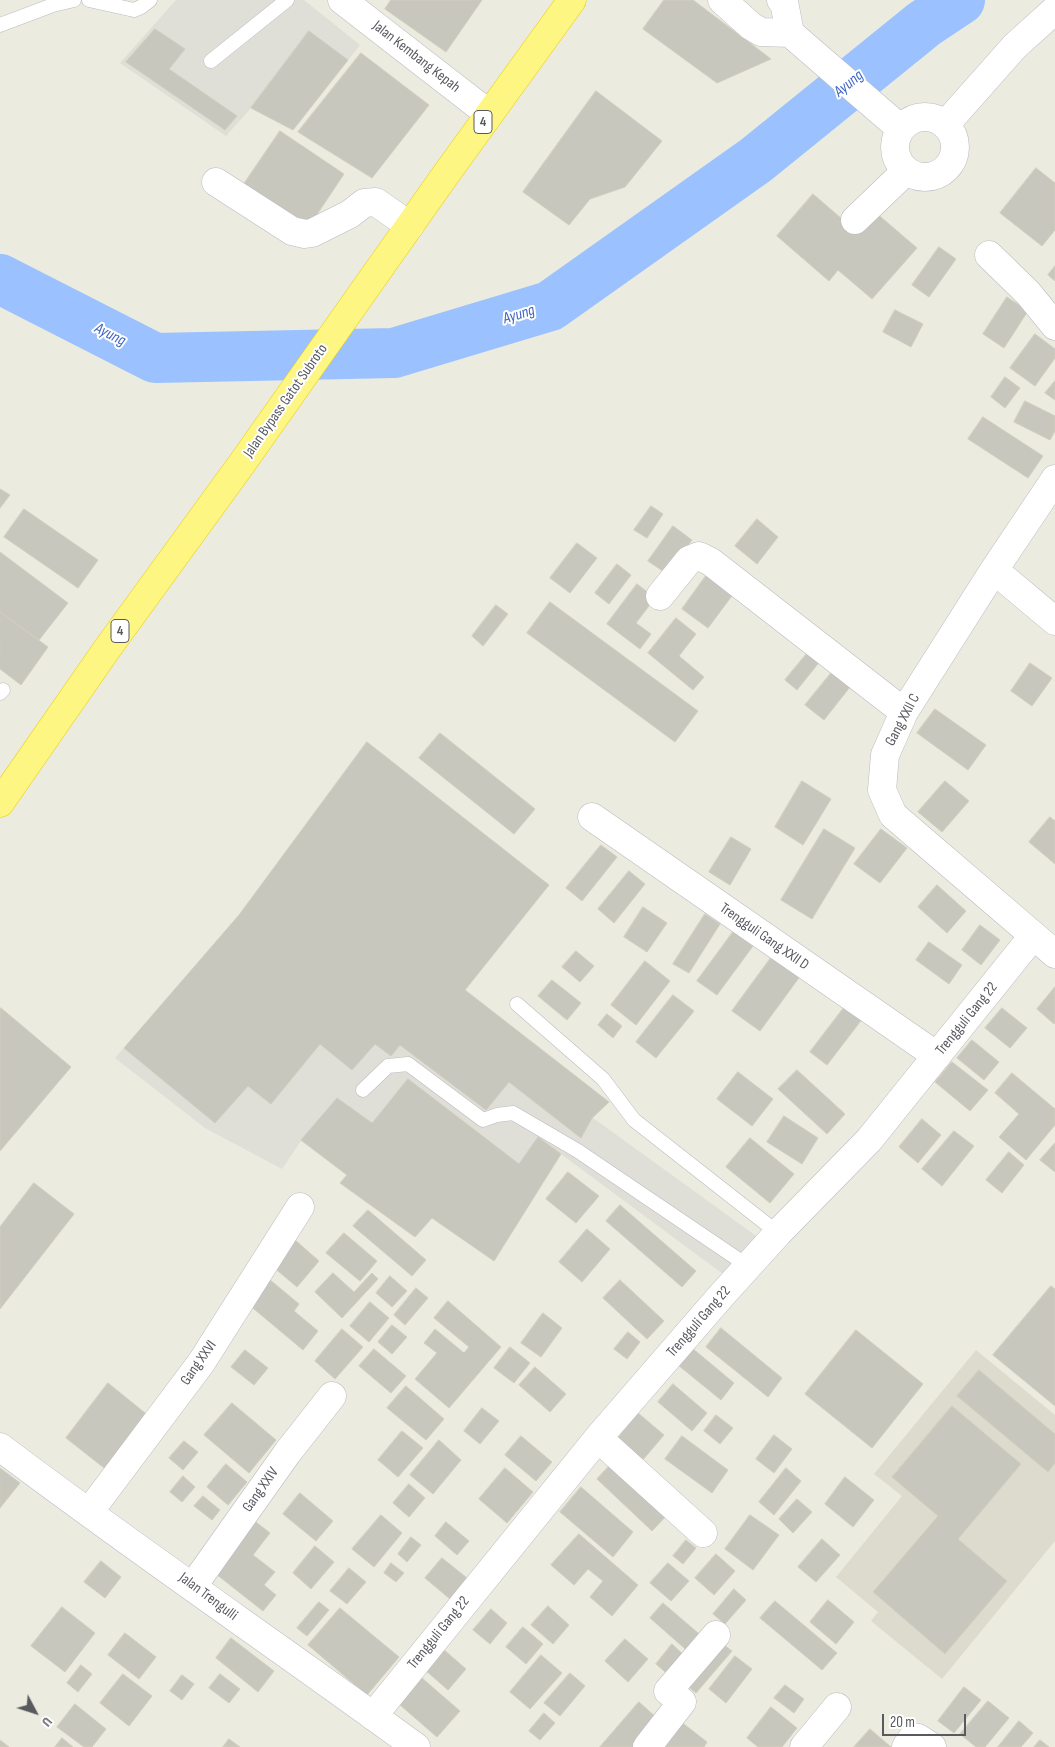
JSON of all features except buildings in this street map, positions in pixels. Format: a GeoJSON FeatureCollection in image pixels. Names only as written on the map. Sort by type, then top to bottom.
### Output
{"type":"FeatureCollection","features":[{"type":"Feature","properties":{"kind":"highway","name":"Jalan Bypass Gatot Subroto"},"geometry":{"type":"LineString","coordinates":[[0,803],[107,649],[572,0]]}},
{"type":"Feature","properties":{"kind":"street","name":"Jalan Kembang Kepah"},"geometry":{"type":"LineString","coordinates":[[342,0],[489,114]]}},
{"type":"Feature","properties":{"kind":"street"},"geometry":{"type":"LineString","coordinates":[[722,0],[751,26],[761,32],[797,40],[901,129]]}},
{"type":"Feature","properties":{"kind":"street"},"geometry":{"type":"LineString","coordinates":[[782,0],[797,40]]}},
{"type":"Feature","properties":{"kind":"street"},"geometry":{"type":"LineString","coordinates":[[945,125],[1014,46],[1055,10]]}},
{"type":"Feature","properties":{"kind":"street"},"geometry":{"type":"LineString","coordinates":[[923,117],[935,119],[945,125],[952,133],[955,143],[955,153],[951,163],[944,171],[935,176],[925,178],[915,176],[906,171],[896,155],[895,146],[901,129],[911,121],[923,117]]}},
{"type":"Feature","properties":{"kind":"street"},"geometry":{"type":"LineString","coordinates":[[855,220],[906,171]]}},
{"type":"Feature","properties":{"kind":"street"},"geometry":{"type":"LineString","coordinates":[[216,182],[292,231],[312,233],[350,214],[364,203],[376,202],[403,235]]}},
{"type":"Feature","properties":{"kind":"street"},"geometry":{"type":"LineString","coordinates":[[989,255],[1028,293],[1055,326]]}},
{"type":"Feature","properties":{"kind":"street","name":"Gang XXII C"},"geometry":{"type":"LineString","coordinates":[[1055,479],[994,570],[904,712],[885,755],[882,790],[893,815],[1055,954]]}},
{"type":"Feature","properties":{"kind":"street"},"geometry":{"type":"LineString","coordinates":[[660,596],[688,560],[699,556],[711,562],[904,712]]}},
{"type":"Feature","properties":{"kind":"street"},"geometry":{"type":"LineString","coordinates":[[994,570],[1055,622]]}},
{"type":"Feature","properties":{"kind":"street","name":"Trengguli Gang XXII D"},"geometry":{"type":"LineString","coordinates":[[592,817],[937,1056]]}},
{"type":"Feature","properties":{"kind":"street","name":"Trengguli Gang 22"},"geometry":{"type":"LineString","coordinates":[[373,1716],[598,1438],[778,1233],[869,1140],[1033,936]]}},
{"type":"Feature","properties":{"kind":"street","name":"Gang XXVI"},"geometry":{"type":"LineString","coordinates":[[89,1512],[201,1362],[300,1207]]}},
{"type":"Feature","properties":{"kind":"street","name":"Gang XXIV"},"geometry":{"type":"LineString","coordinates":[[193,1586],[288,1452],[332,1396]]}},
{"type":"Feature","properties":{"kind":"street"},"geometry":{"type":"LineString","coordinates":[[598,1438],[703,1533]]}},
{"type":"Feature","properties":{"kind":"street","name":"Jalan Trengulli"},"geometry":{"type":"LineString","coordinates":[[0,1447],[373,1716],[405,1744]]}},
{"type":"Feature","properties":{"kind":"street"},"geometry":{"type":"LineString","coordinates":[[647,1747],[682,1702],[668,1691],[716,1635]]}},
{"type":"Feature","properties":{"kind":"street"},"geometry":{"type":"LineString","coordinates":[[804,1747],[837,1707]]}},
{"type":"Feature","properties":{"kind":"street"},"geometry":{"type":"LineString","coordinates":[[906,1747],[913,1737],[932,1747]]}},
{"type":"Feature","properties":{"kind":"lane"},"geometry":{"type":"LineString","coordinates":[[0,25],[53,5],[74,0]]}},
{"type":"Feature","properties":{"kind":"lane"},"geometry":{"type":"LineString","coordinates":[[88,0],[134,10],[141,8],[150,0]]}},
{"type":"Feature","properties":{"kind":"lane"},"geometry":{"type":"LineString","coordinates":[[211,62],[287,0]]}},
{"type":"Feature","properties":{"kind":"lane"},"geometry":{"type":"LineString","coordinates":[[517,1004],[603,1079],[634,1120],[778,1233]]}},
{"type":"Feature","properties":{"kind":"lane"},"geometry":{"type":"LineString","coordinates":[[363,1090],[388,1066],[408,1064],[484,1120],[513,1112],[578,1151],[748,1266]]}},
{"type":"Feature","properties":{"kind":"shaded area"},"geometry":{"type":"Polygon","coordinates":[[[176,0],[304,0],[360,45],[293,130],[251,108],[226,136],[120,63],[176,0]]]}},
{"type":"Feature","properties":{"kind":"shaded area"},"geometry":{"type":"Polygon","coordinates":[[[367,742],[549,885],[465,990],[609,1102],[593,1118],[759,1238],[723,1274],[561,1154],[494,1261],[432,1218],[415,1237],[340,1183],[347,1175],[301,1141],[282,1169],[205,1128],[115,1058],[239,915],[367,742]]]}},
{"type":"Feature","properties":{"kind":"shaded area"},"geometry":{"type":"Polygon","coordinates":[[[976,1350],[1055,1415],[1055,1434],[979,1370],[957,1396],[1048,1472],[1055,1463],[1055,1541],[942,1679],[871,1621],[878,1612],[836,1577],[902,1496],[874,1474],[976,1350]],[[952,1406],[892,1476],[938,1516],[873,1592],[945,1654],[1007,1581],[958,1539],[1021,1464],[952,1406]]]}},
{"type":"Feature","properties":{"kind":"waterway","name":"Ayung"},"geometry":{"type":"LineString","coordinates":[[0,279],[155,358],[394,353],[550,306],[756,160],[924,24],[960,0]]}}]}
